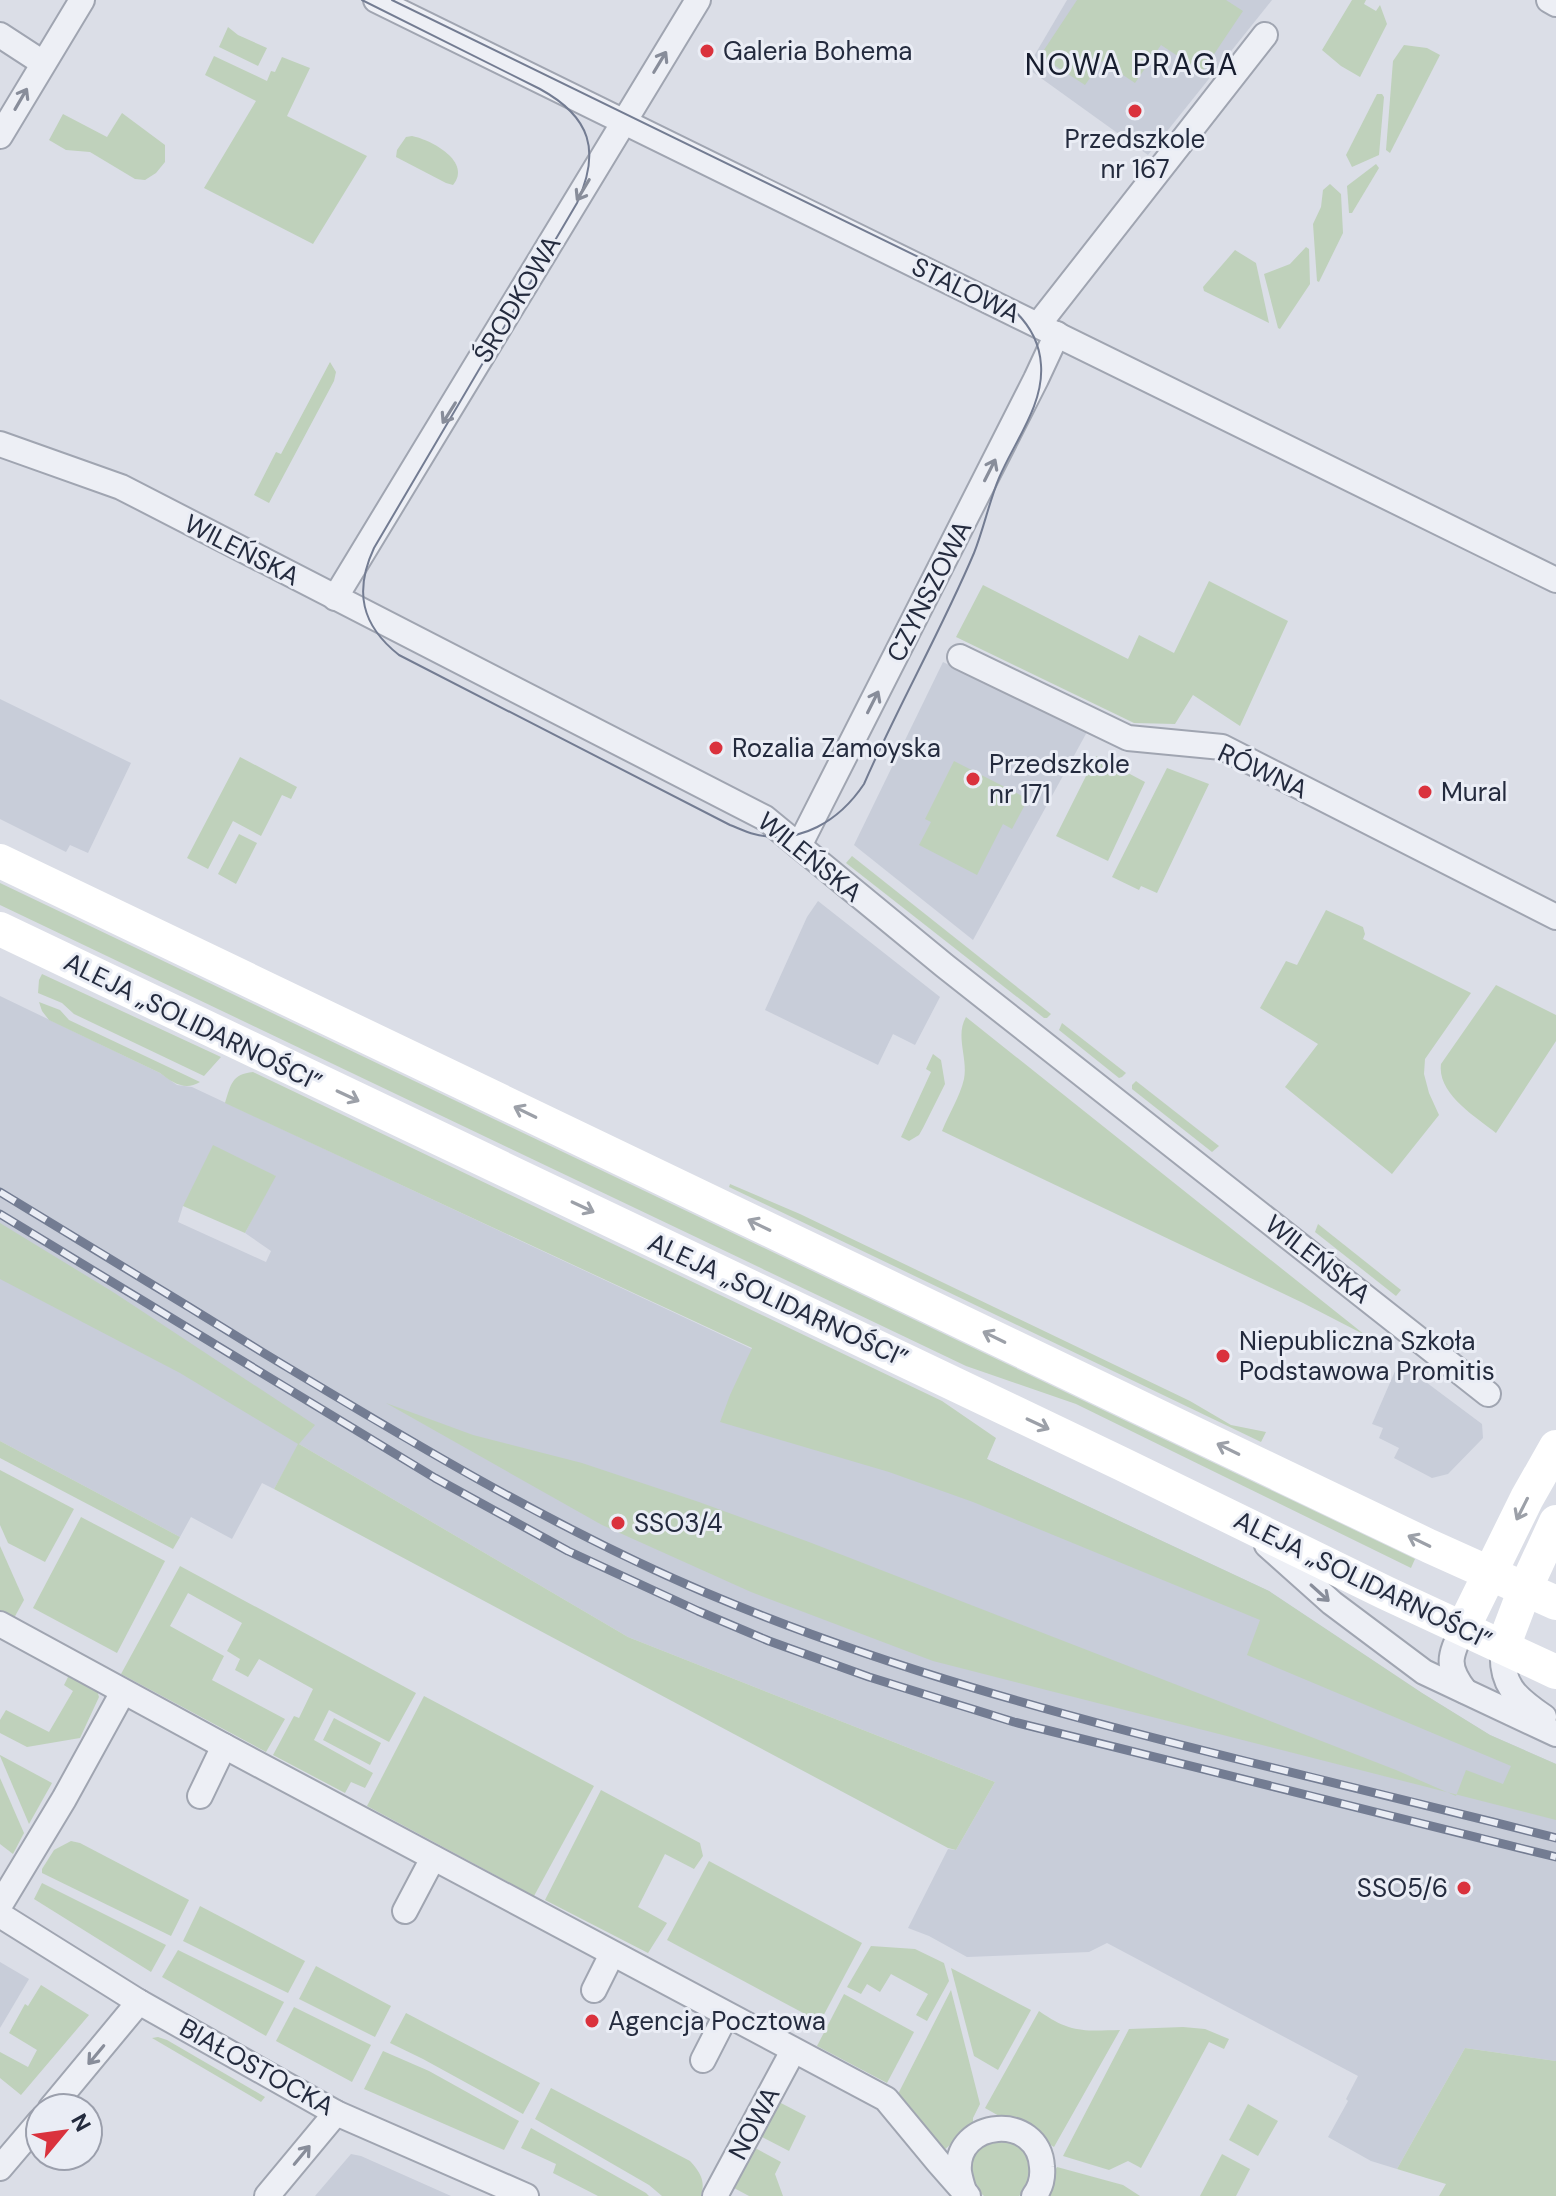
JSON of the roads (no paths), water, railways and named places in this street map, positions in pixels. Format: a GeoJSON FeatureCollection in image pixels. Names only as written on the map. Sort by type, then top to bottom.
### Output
{"type":"FeatureCollection","features":[{"type":"Feature","properties":{"kind":"main road"},"geometry":{"type":"LineString","coordinates":[[0,861],[1429,1546],[1556,1603]]}},
{"type":"Feature","properties":{"kind":"main road","name":"ALEJA „SOLIDARNOŚCI”"},"geometry":{"type":"LineString","coordinates":[[0,929],[1556,1672]]}},
{"type":"Feature","properties":{"kind":"main road"},"geometry":{"type":"LineString","coordinates":[[1463,1628],[1544,1465],[1556,1447]]}},
{"type":"Feature","properties":{"kind":"main road"},"geometry":{"type":"LineString","coordinates":[[1503,1647],[1556,1522]]}},
{"type":"Feature","properties":{"kind":"street"},"geometry":{"type":"LineString","coordinates":[[0,136],[82,0]]}},
{"type":"Feature","properties":{"kind":"street","name":"STALOWA"},"geometry":{"type":"LineString","coordinates":[[376,0],[1556,580]]}},
{"type":"Feature","properties":{"kind":"street","name":"ŚRODKOWA"},"geometry":{"type":"LineString","coordinates":[[335,598],[698,0]]}},
{"type":"Feature","properties":{"kind":"street"},"geometry":{"type":"LineString","coordinates":[[1549,0],[1556,4]]}},
{"type":"Feature","properties":{"kind":"street"},"geometry":{"type":"LineString","coordinates":[[0,35],[43,63]]}},
{"type":"Feature","properties":{"kind":"street","name":"CZYNSZOWA"},"geometry":{"type":"LineString","coordinates":[[799,846],[1029,393],[1047,330],[1265,35]]}},
{"type":"Feature","properties":{"kind":"street","name":"WILEŃSKA"},"geometry":{"type":"LineString","coordinates":[[0,444],[121,487],[765,818],[945,966],[1488,1394]]}},
{"type":"Feature","properties":{"kind":"street","name":"RÓWNA"},"geometry":{"type":"LineString","coordinates":[[960,657],[1128,738],[1222,747],[1556,917]]}},
{"type":"Feature","properties":{"kind":"street"},"geometry":{"type":"LineString","coordinates":[[1242,1522],[1332,1603],[1424,1672],[1556,1734]]}},
{"type":"Feature","properties":{"kind":"street"},"geometry":{"type":"LineString","coordinates":[[0,1624],[886,2099],[966,2193]]}},
{"type":"Feature","properties":{"kind":"street"},"geometry":{"type":"LineString","coordinates":[[1463,1628],[1451,1660],[1454,1677],[1465,1691]]}},
{"type":"Feature","properties":{"kind":"street"},"geometry":{"type":"LineString","coordinates":[[1503,1647],[1504,1675],[1514,1694],[1556,1725]]}},
{"type":"Feature","properties":{"kind":"street"},"geometry":{"type":"LineString","coordinates":[[0,1905],[64,1799],[123,1692]]}},
{"type":"Feature","properties":{"kind":"street"},"geometry":{"type":"LineString","coordinates":[[200,1796],[224,1746]]}},
{"type":"Feature","properties":{"kind":"street"},"geometry":{"type":"LineString","coordinates":[[405,1911],[433,1858]]}},
{"type":"Feature","properties":{"kind":"street","name":"BIAŁOSTOCKA"},"geometry":{"type":"LineString","coordinates":[[0,1915],[139,2002],[336,2113],[526,2196]]}},
{"type":"Feature","properties":{"kind":"street"},"geometry":{"type":"LineString","coordinates":[[594,1990],[612,1954]]}},
{"type":"Feature","properties":{"kind":"street"},"geometry":{"type":"LineString","coordinates":[[65,2092],[139,2002]]}},
{"type":"Feature","properties":{"kind":"street"},"geometry":{"type":"LineString","coordinates":[[703,2060],[726,2015]]}},
{"type":"Feature","properties":{"kind":"street","name":"NOWA"},"geometry":{"type":"LineString","coordinates":[[715,2196],[793,2051]]}},
{"type":"Feature","properties":{"kind":"street"},"geometry":{"type":"LineString","coordinates":[[267,2196],[336,2113]]}},
{"type":"Feature","properties":{"kind":"street"},"geometry":{"type":"LineString","coordinates":[[966,2193],[959,2171],[961,2157],[968,2144],[979,2134],[1007,2128],[1032,2142],[1040,2154],[1043,2177],[1034,2196]]}},
{"type":"Feature","properties":{"kind":"street"},"geometry":{"type":"LineString","coordinates":[[0,2168],[24,2140]]}},
{"type":"Feature","properties":{"kind":"tram line"},"geometry":{"type":"LineString","coordinates":[[362,0],[557,100],[571,111],[580,124],[587,137],[589,151],[589,167],[577,203],[374,548],[363,593],[369,619],[376,632],[399,655],[730,825],[771,837],[803,833],[817,827],[843,809],[864,784],[948,611],[974,553],[999,478],[1038,394],[1041,365],[1036,341],[1023,320],[986,290],[392,0]]}},
{"type":"Feature","properties":{"kind":"railway"},"geometry":{"type":"LineString","coordinates":[[0,1192],[316,1385],[479,1480],[590,1539],[704,1592],[905,1667],[1042,1708],[1556,1838]]}},
{"type":"Feature","properties":{"kind":"railway"},"geometry":{"type":"LineString","coordinates":[[0,1214],[435,1478],[568,1551],[769,1641],[869,1677],[1014,1722],[1556,1857]]}},
{"type":"Feature","properties":{"kind":"place","name":"Galeria Bohema"},"geometry":{"type":"Point","coordinates":[707,51]}},
{"type":"Feature","properties":{"kind":"place","name":"Przedszkole nr 167"},"geometry":{"type":"Point","coordinates":[1135,111]}},
{"type":"Feature","properties":{"kind":"place","name":"Rozalia Zamoyska"},"geometry":{"type":"Point","coordinates":[716,748]}},
{"type":"Feature","properties":{"kind":"place","name":"Przedszkole nr 171"},"geometry":{"type":"Point","coordinates":[973,779]}},
{"type":"Feature","properties":{"kind":"place","name":"Mural"},"geometry":{"type":"Point","coordinates":[1425,792]}},
{"type":"Feature","properties":{"kind":"place","name":"Niepubliczna Szkoła Podstawowa Promitis"},"geometry":{"type":"Point","coordinates":[1223,1356]}},
{"type":"Feature","properties":{"kind":"place","name":"SSO3/4"},"geometry":{"type":"Point","coordinates":[618,1523]}},
{"type":"Feature","properties":{"kind":"place","name":"SSO5/6"},"geometry":{"type":"Point","coordinates":[1464,1888]}},
{"type":"Feature","properties":{"kind":"place","name":"Agencja Pocztowa"},"geometry":{"type":"Point","coordinates":[592,2021]}},
{"type":"Feature","properties":{"kind":"district","name":"NOWA PRAGA"},"geometry":{"type":"Point","coordinates":[1132,64]}}]}
